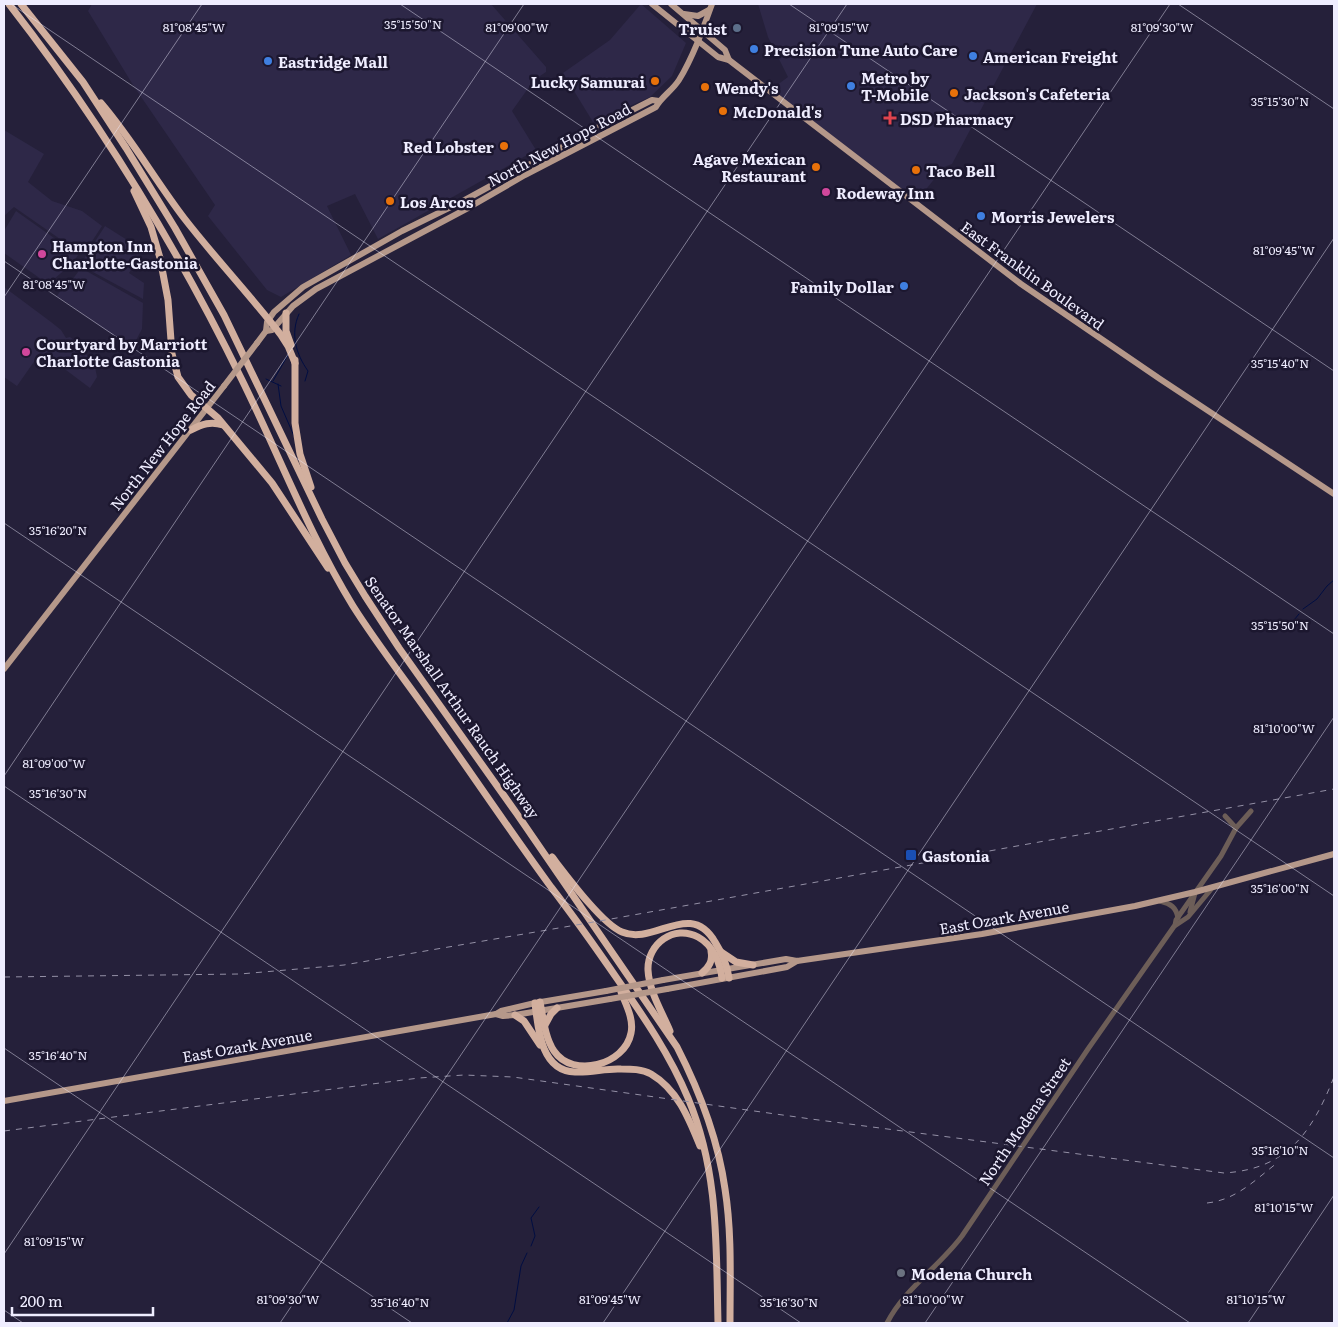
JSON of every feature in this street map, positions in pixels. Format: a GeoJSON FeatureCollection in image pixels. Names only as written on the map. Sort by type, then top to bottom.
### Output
{"type":"FeatureCollection","features":[{"type":"Feature","properties":{"kind":"highway","name":"Senator Marshall Arthur Rauch Highway"},"geometry":{"type":"LineString","coordinates":[[9,4],[71,86],[169,240],[242,380],[311,525],[353,606],[532,860],[587,934],[656,1037],[673,1066],[694,1114],[709,1170],[716,1215],[718,1323]]}},
{"type":"Feature","properties":{"kind":"highway","name":"Senator Marshall Arthur Rauch Highway"},"geometry":{"type":"LineString","coordinates":[[21,4],[83,82],[175,228],[219,307],[312,500],[345,563],[384,626],[517,814],[677,1047],[693,1078],[706,1112],[722,1171],[730,1240],[730,1323]]}},
{"type":"Feature","properties":{"kind":"highway"},"geometry":{"type":"LineString","coordinates":[[83,82],[129,137],[158,183],[184,218],[269,319],[288,346],[294,363]]}},
{"type":"Feature","properties":{"kind":"highway"},"geometry":{"type":"LineString","coordinates":[[124,167],[151,227],[160,258],[168,300],[171,347],[175,369],[186,390],[224,426],[280,494],[353,606]]}},
{"type":"Feature","properties":{"kind":"highway"},"geometry":{"type":"LineString","coordinates":[[286,313],[286,331],[294,356],[296,430],[300,454],[312,490],[312,500]]}},
{"type":"Feature","properties":{"kind":"highway"},"geometry":{"type":"LineString","coordinates":[[191,430],[207,423],[218,423],[224,426]]}},
{"type":"Feature","properties":{"kind":"highway"},"geometry":{"type":"LineString","coordinates":[[517,814],[582,895],[615,928],[627,934],[641,935],[680,923],[695,924],[711,936],[720,952],[726,978]]}},
{"type":"Feature","properties":{"kind":"highway"},"geometry":{"type":"LineString","coordinates":[[677,1047],[650,982],[648,970],[650,955],[654,948],[665,938],[685,933],[699,938],[710,948],[724,969]]}},
{"type":"Feature","properties":{"kind":"highway"},"geometry":{"type":"LineString","coordinates":[[702,973],[711,964],[710,948]]}},
{"type":"Feature","properties":{"kind":"highway"},"geometry":{"type":"LineString","coordinates":[[720,952],[736,962],[752,965]]}},
{"type":"Feature","properties":{"kind":"highway"},"geometry":{"type":"LineString","coordinates":[[539,1011],[553,1050],[558,1056],[571,1064],[578,1066],[594,1065],[614,1057],[629,1040],[632,1025],[615,975]]}},
{"type":"Feature","properties":{"kind":"highway"},"geometry":{"type":"LineString","coordinates":[[538,1003],[538,1025],[546,1054]]}},
{"type":"Feature","properties":{"kind":"highway"},"geometry":{"type":"LineString","coordinates":[[545,1025],[557,1008]]}},
{"type":"Feature","properties":{"kind":"highway"},"geometry":{"type":"LineString","coordinates":[[515,1015],[524,1022],[556,1065],[570,1072],[622,1069],[637,1070],[652,1075],[675,1096],[689,1120],[709,1170]]}},
{"type":"Feature","properties":{"kind":"main road","name":"East Franklin Boulevard"},"geometry":{"type":"LineString","coordinates":[[652,4],[718,57],[729,60],[1021,284],[1152,374],[1334,494]]}},
{"type":"Feature","properties":{"kind":"main road","name":"East Franklin Boulevard"},"geometry":{"type":"LineString","coordinates":[[671,4],[725,50],[729,60]]}},
{"type":"Feature","properties":{"kind":"main road","name":"North New Hope Road"},"geometry":{"type":"LineString","coordinates":[[266,331],[270,331],[275,327],[298,301],[316,289],[468,208],[525,175],[652,109],[679,80],[698,40],[711,6]]}},
{"type":"Feature","properties":{"kind":"main road"},"geometry":{"type":"LineString","coordinates":[[681,13],[698,16],[711,6]]}},
{"type":"Feature","properties":{"kind":"main road","name":"North New Hope Road"},"geometry":{"type":"LineString","coordinates":[[4,669],[191,430],[266,331],[269,319],[286,301],[303,287],[402,231],[463,201],[587,133],[652,100],[659,100]]}},
{"type":"Feature","properties":{"kind":"main road"},"geometry":{"type":"LineString","coordinates":[[578,148],[587,133]]}},
{"type":"Feature","properties":{"kind":"main road","name":"East Ozark Avenue"},"geometry":{"type":"LineString","coordinates":[[496,1014],[503,1016],[515,1015],[726,978],[787,966],[797,961],[982,934],[1160,900],[1334,854]]}},
{"type":"Feature","properties":{"kind":"main road","name":"East Ozark Avenue"},"geometry":{"type":"LineString","coordinates":[[4,1101],[496,1014],[501,1011],[538,1003],[724,969],[786,959],[797,961]]}},
{"type":"Feature","properties":{"kind":"street","name":"North Modena Street"},"geometry":{"type":"LineString","coordinates":[[887,1323],[905,1296],[945,1257],[962,1236],[1088,1049],[1175,926],[1195,892],[1221,856],[1236,828],[1251,811]]}},
{"type":"Feature","properties":{"kind":"street"},"geometry":{"type":"LineString","coordinates":[[1225,816],[1236,828]]}},
{"type":"Feature","properties":{"kind":"street","name":"North Modena Street"},"geometry":{"type":"LineString","coordinates":[[1175,926],[1188,917],[1213,886]]}},
{"type":"Feature","properties":{"kind":"street","name":"North Modena Street"},"geometry":{"type":"LineString","coordinates":[[1188,917],[1195,892]]}},
{"type":"Feature","properties":{"kind":"street"},"geometry":{"type":"LineString","coordinates":[[1160,900],[1174,906],[1177,910],[1178,918]]}},
{"type":"Feature","properties":{"kind":"shaded area"},"geometry":{"type":"Polygon","coordinates":[[[92,4],[491,4],[546,67],[546,72],[534,80],[512,111],[536,150],[378,239],[355,194],[327,206],[351,255],[281,297],[267,290],[208,216],[215,205],[133,85],[88,11],[92,4]]]}},
{"type":"Feature","properties":{"kind":"shaded area"},"geometry":{"type":"Polygon","coordinates":[[[641,4],[686,43],[672,76],[650,97],[593,122],[563,73],[610,40],[641,4]]]}},
{"type":"Feature","properties":{"kind":"shaded area"},"geometry":{"type":"Polygon","coordinates":[[[758,4],[1037,4],[952,164],[944,167],[915,203],[769,91],[788,77],[768,37],[758,4]]]}},
{"type":"Feature","properties":{"kind":"shaded area"},"geometry":{"type":"Polygon","coordinates":[[[4,130],[44,154],[28,182],[52,201],[82,211],[102,226],[83,255],[14,207],[4,216],[4,130]]]}},
{"type":"Feature","properties":{"kind":"shaded area"},"geometry":{"type":"Polygon","coordinates":[[[16,211],[78,255],[73,263],[48,284],[4,253],[4,231],[16,211]]]}},
{"type":"Feature","properties":{"kind":"shaded area"},"geometry":{"type":"Polygon","coordinates":[[[105,226],[143,250],[129,273],[144,283],[143,299],[80,265],[105,226]]]}},
{"type":"Feature","properties":{"kind":"shaded area"},"geometry":{"type":"Polygon","coordinates":[[[81,268],[143,303],[142,329],[132,348],[57,296],[69,278],[72,280],[81,268]]]}},
{"type":"Feature","properties":{"kind":"shaded area"},"geometry":{"type":"Polygon","coordinates":[[[4,287],[61,330],[66,338],[70,337],[80,345],[95,367],[97,377],[90,388],[40,353],[17,386],[4,377],[4,287]]]}},
{"type":"Feature","properties":{"kind":"waterway"},"geometry":{"type":"LineString","coordinates":[[299,314],[296,321],[295,336],[300,358],[308,371],[305,381]]}},
{"type":"Feature","properties":{"kind":"waterway"},"geometry":{"type":"LineString","coordinates":[[273,381],[288,355]]}},
{"type":"Feature","properties":{"kind":"waterway"},"geometry":{"type":"LineString","coordinates":[[266,379],[281,386]]}},
{"type":"Feature","properties":{"kind":"waterway"},"geometry":{"type":"LineString","coordinates":[[278,384],[281,406],[294,436]]}},
{"type":"Feature","properties":{"kind":"waterway"},"geometry":{"type":"LineString","coordinates":[[1303,609],[1317,599],[1334,580]]}},
{"type":"Feature","properties":{"kind":"waterway"},"geometry":{"type":"LineString","coordinates":[[1289,626],[1299,614]]}},
{"type":"Feature","properties":{"kind":"waterway"},"geometry":{"type":"LineString","coordinates":[[531,1246],[535,1236],[531,1218],[539,1207]]}},
{"type":"Feature","properties":{"kind":"waterway"},"geometry":{"type":"LineString","coordinates":[[507,1323],[514,1310],[521,1266],[527,1253]]}},
{"type":"Feature","properties":{"kind":"railway"},"geometry":{"type":"LineString","coordinates":[[4,977],[240,974],[344,965],[1334,789]]}},
{"type":"Feature","properties":{"kind":"railway"},"geometry":{"type":"LineString","coordinates":[[4,1131],[419,1078],[464,1075],[513,1077],[811,1119],[1224,1173],[1246,1170],[1265,1164],[1295,1144],[1317,1115],[1334,1077]]}},
{"type":"Feature","properties":{"kind":"railway"},"geometry":{"type":"LineString","coordinates":[[1207,1203],[1236,1194],[1277,1163]]}},
{"type":"Feature","properties":{"kind":"place","name":"Truist"},"geometry":{"type":"Point","coordinates":[737,28]}},
{"type":"Feature","properties":{"kind":"place","name":"Precision Tune Auto Care"},"geometry":{"type":"Point","coordinates":[754,49]}},
{"type":"Feature","properties":{"kind":"place","name":"American Freight"},"geometry":{"type":"Point","coordinates":[973,56]}},
{"type":"Feature","properties":{"kind":"place","name":"Eastridge Mall"},"geometry":{"type":"Point","coordinates":[268,61]}},
{"type":"Feature","properties":{"kind":"place","name":"Lucky Samurai"},"geometry":{"type":"Point","coordinates":[655,81]}},
{"type":"Feature","properties":{"kind":"place","name":"Metro by T-Mobile"},"geometry":{"type":"Point","coordinates":[851,86]}},
{"type":"Feature","properties":{"kind":"place","name":"Wendy's"},"geometry":{"type":"Point","coordinates":[705,87]}},
{"type":"Feature","properties":{"kind":"place","name":"Jackson's Cafeteria"},"geometry":{"type":"Point","coordinates":[954,93]}},
{"type":"Feature","properties":{"kind":"place","name":"McDonald's"},"geometry":{"type":"Point","coordinates":[723,111]}},
{"type":"Feature","properties":{"kind":"place","name":"DSD Pharmacy"},"geometry":{"type":"Point","coordinates":[890,118]}},
{"type":"Feature","properties":{"kind":"place","name":"Red Lobster"},"geometry":{"type":"Point","coordinates":[504,146]}},
{"type":"Feature","properties":{"kind":"place","name":"Agave Mexican Restaurant"},"geometry":{"type":"Point","coordinates":[816,167]}},
{"type":"Feature","properties":{"kind":"place","name":"Taco Bell"},"geometry":{"type":"Point","coordinates":[916,170]}},
{"type":"Feature","properties":{"kind":"place","name":"Rodeway Inn"},"geometry":{"type":"Point","coordinates":[826,192]}},
{"type":"Feature","properties":{"kind":"place","name":"Los Arcos"},"geometry":{"type":"Point","coordinates":[390,201]}},
{"type":"Feature","properties":{"kind":"place","name":"Morris Jewelers"},"geometry":{"type":"Point","coordinates":[981,216]}},
{"type":"Feature","properties":{"kind":"place","name":"Hampton Inn Charlotte-Gastonia"},"geometry":{"type":"Point","coordinates":[42,254]}},
{"type":"Feature","properties":{"kind":"place","name":"Family Dollar"},"geometry":{"type":"Point","coordinates":[904,286]}},
{"type":"Feature","properties":{"kind":"place","name":"Courtyard by Marriott Charlotte Gastonia"},"geometry":{"type":"Point","coordinates":[26,352]}},
{"type":"Feature","properties":{"kind":"place","name":"Gastonia"},"geometry":{"type":"Point","coordinates":[911,855]}},
{"type":"Feature","properties":{"kind":"place","name":"Modena Church"},"geometry":{"type":"Point","coordinates":[901,1273]}}]}
